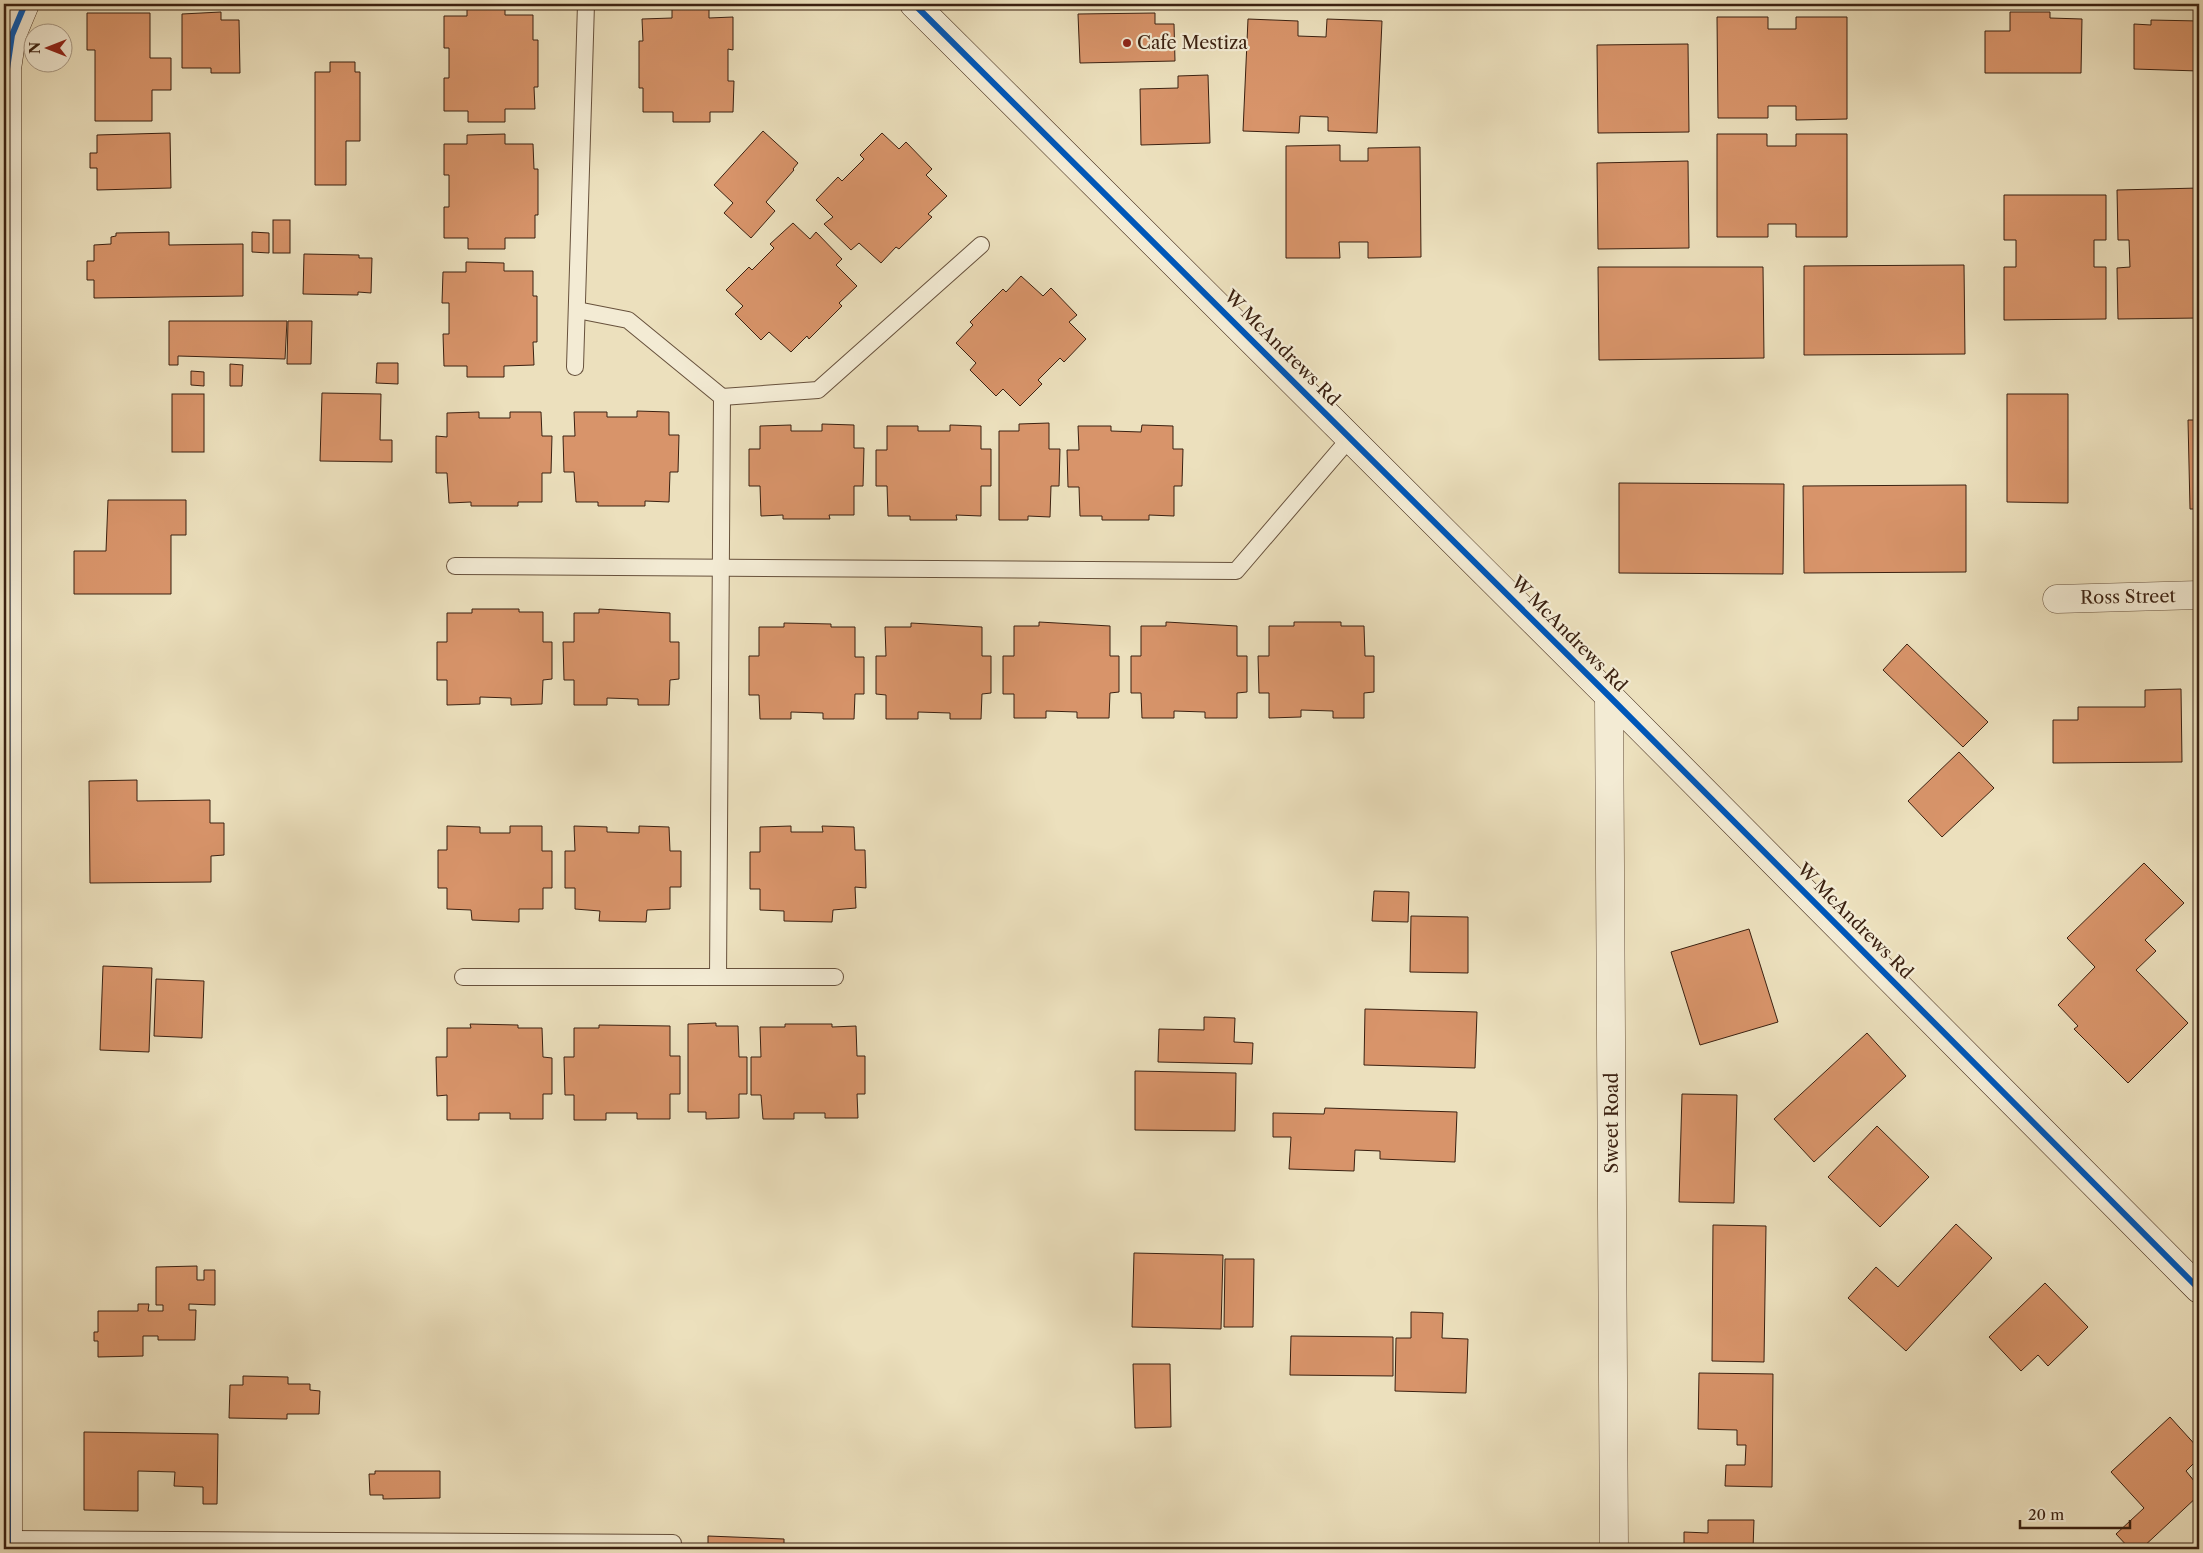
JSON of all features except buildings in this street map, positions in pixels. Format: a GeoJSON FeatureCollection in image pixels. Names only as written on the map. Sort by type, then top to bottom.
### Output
{"type":"FeatureCollection","features":[{"type":"Feature","properties":{"kind":"street"},"geometry":{"type":"LineString","coordinates":[[8,1544],[5,328],[7,69],[12,35],[25,4]]}},
{"type":"Feature","properties":{"kind":"street","name":"W McAndrews Rd"},"geometry":{"type":"LineString","coordinates":[[914,4],[1610,696],[2199,1289]]}},
{"type":"Feature","properties":{"kind":"street","name":"Ross Street"},"geometry":{"type":"LineString","coordinates":[[2057,599],[2199,595]]}},
{"type":"Feature","properties":{"kind":"street","name":"Sweet Road"},"geometry":{"type":"LineString","coordinates":[[1610,696],[1614,1549]]}},
{"type":"Feature","properties":{"kind":"lane"},"geometry":{"type":"LineString","coordinates":[[575,367],[586,4]]}},
{"type":"Feature","properties":{"kind":"lane"},"geometry":{"type":"LineString","coordinates":[[577,310],[628,320],[722,397],[818,390],[981,245]]}},
{"type":"Feature","properties":{"kind":"lane"},"geometry":{"type":"LineString","coordinates":[[718,977],[722,397]]}},
{"type":"Feature","properties":{"kind":"lane"},"geometry":{"type":"LineString","coordinates":[[455,566],[1236,571],[1350,438]]}},
{"type":"Feature","properties":{"kind":"lane"},"geometry":{"type":"LineString","coordinates":[[463,977],[835,977]]}},
{"type":"Feature","properties":{"kind":"lane"},"geometry":{"type":"LineString","coordinates":[[8,1544],[673,1543]]}},
{"type":"Feature","properties":{"kind":"cycle path"},"geometry":{"type":"LineString","coordinates":[[8,1549],[7,69],[12,35],[25,4]]}},
{"type":"Feature","properties":{"kind":"cycle path"},"geometry":{"type":"LineString","coordinates":[[914,4],[1609,696],[2199,1289]]}},
{"type":"Feature","properties":{"kind":"place","name":"Cafe Mestiza"},"geometry":{"type":"Point","coordinates":[1127,43]}}]}
